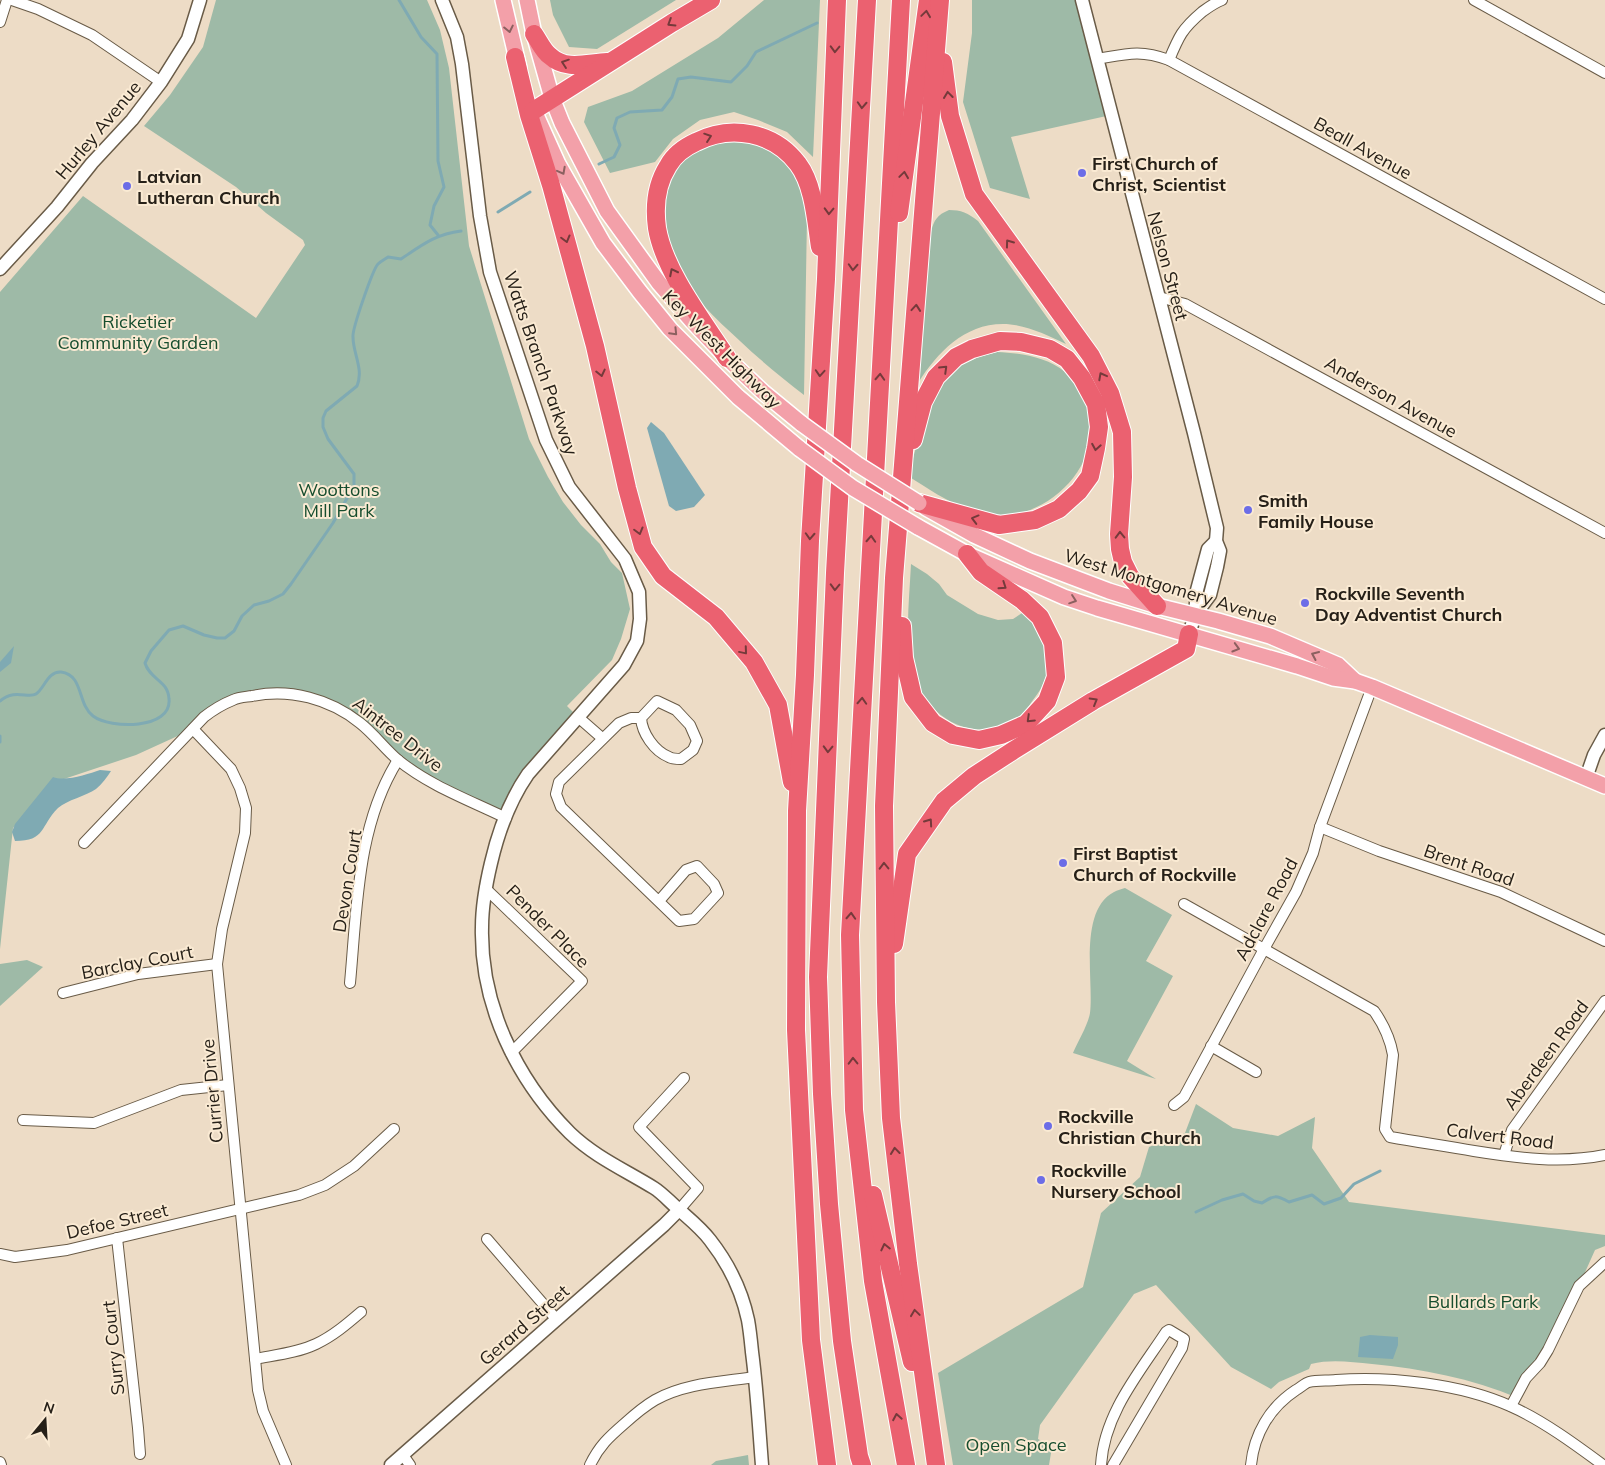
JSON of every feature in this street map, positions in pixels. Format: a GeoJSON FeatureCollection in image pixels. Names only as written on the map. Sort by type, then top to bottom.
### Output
{"type":"FeatureCollection","features":[{"type":"Feature","properties":{"kind":"highway"},"geometry":{"type":"LineString","coordinates":[[533,111],[672,22],[711,0]]}},
{"type":"Feature","properties":{"kind":"highway"},"geometry":{"type":"LineString","coordinates":[[827,1465],[811,1340],[796,1030],[797,811],[810,541],[826,279],[837,0]]}},
{"type":"Feature","properties":{"kind":"highway"},"geometry":{"type":"LineString","coordinates":[[860,1462],[842,1341],[829,1204],[822,1094],[818,977],[835,573],[867,0]]}},
{"type":"Feature","properties":{"kind":"highway"},"geometry":{"type":"LineString","coordinates":[[901,0],[850,935],[854,1110],[873,1281],[906,1465]]}},
{"type":"Feature","properties":{"kind":"highway"},"geometry":{"type":"LineString","coordinates":[[882,345],[928,0]]}},
{"type":"Feature","properties":{"kind":"highway"},"geometry":{"type":"LineString","coordinates":[[936,1465],[908,1264],[892,1118],[886,1002],[884,806],[896,551],[940,0]]}},
{"type":"Feature","properties":{"kind":"highway"},"geometry":{"type":"LineString","coordinates":[[939,23],[950,116],[974,194],[1091,356],[1110,393],[1122,432],[1123,477],[1119,534],[1120,549],[1130,576],[1158,606]]}},
{"type":"Feature","properties":{"kind":"highway"},"geometry":{"type":"LineString","coordinates":[[534,34],[550,56],[562,63],[573,66],[610,62]]}},
{"type":"Feature","properties":{"kind":"highway"},"geometry":{"type":"LineString","coordinates":[[515,58],[529,115],[551,185],[593,340],[627,488],[643,547],[663,576],[716,617],[754,662],[763,677],[778,705],[797,811]]}},
{"type":"Feature","properties":{"kind":"highway"},"geometry":{"type":"LineString","coordinates":[[727,358],[671,272],[658,231],[656,196],[668,165],[678,154],[706,136],[732,132],[756,135],[774,142],[786,152],[797,163],[808,180],[826,279]]}},
{"type":"Feature","properties":{"kind":"highway"},"geometry":{"type":"LineString","coordinates":[[902,479],[923,402],[936,377],[956,357],[972,349],[1000,341],[1021,342],[1050,349],[1067,359],[1082,378],[1096,404],[1099,427],[1096,448],[1090,476],[1079,491],[1059,509],[1035,520],[999,525],[919,504]]}},
{"type":"Feature","properties":{"kind":"highway"},"geometry":{"type":"LineString","coordinates":[[896,551],[904,658],[913,697],[933,723],[953,735],[979,740],[1002,735],[1026,724],[1047,701],[1056,676],[1053,643],[1040,617],[1022,600],[981,572],[967,554]]}},
{"type":"Feature","properties":{"kind":"highway"},"geometry":{"type":"LineString","coordinates":[[886,1002],[907,854],[944,801],[974,776],[1006,755],[1093,702],[1186,649],[1189,634]]}},
{"type":"Feature","properties":{"kind":"highway"},"geometry":{"type":"LineString","coordinates":[[854,1110],[936,1465]]}},
{"type":"Feature","properties":{"kind":"main road"},"geometry":{"type":"LineString","coordinates":[[503,0],[515,58]]}},
{"type":"Feature","properties":{"kind":"main road","name":"West Montgomery Avenue"},"geometry":{"type":"LineString","coordinates":[[527,0],[534,34],[552,98],[562,123],[607,211],[659,283],[692,322],[763,392],[856,464],[959,527],[1030,561],[1109,591],[1270,636],[1338,665],[1355,681]]}},
{"type":"Feature","properties":{"kind":"main road","name":"Key West Highway"},"geometry":{"type":"LineString","coordinates":[[515,58],[533,111],[558,164],[603,243],[670,329],[738,397],[800,450]]}},
{"type":"Feature","properties":{"kind":"main road","name":"West Montgomery Avenue"},"geometry":{"type":"LineString","coordinates":[[800,450],[853,488],[918,527],[967,554],[1064,597],[1333,678],[1355,681],[1605,786]]}},
{"type":"Feature","properties":{"kind":"street"},"geometry":{"type":"LineString","coordinates":[[0,22],[7,0]]}},
{"type":"Feature","properties":{"kind":"street"},"geometry":{"type":"LineString","coordinates":[[12,0],[38,9],[92,34],[161,82]]}},
{"type":"Feature","properties":{"kind":"street","name":"Hurley Avenue"},"geometry":{"type":"LineString","coordinates":[[0,268],[132,120],[161,82],[188,39],[200,0]]}},
{"type":"Feature","properties":{"kind":"street","name":"Watts Branch Parkway"},"geometry":{"type":"LineString","coordinates":[[442,0],[457,37],[462,64],[480,216],[490,272],[546,440],[568,487],[625,559],[639,592],[640,619],[636,641],[624,665],[528,774],[522,783],[496,842],[485,888],[482,926],[487,986],[495,1015],[511,1053],[532,1089],[570,1133],[598,1156],[656,1190],[697,1225],[711,1241],[735,1281],[748,1320],[762,1465]]}},
{"type":"Feature","properties":{"kind":"street","name":"Nelson Street"},"geometry":{"type":"LineString","coordinates":[[1082,0],[1217,528],[1216,541],[1220,551],[1210,595],[1195,615],[1189,634]]}},
{"type":"Feature","properties":{"kind":"street"},"geometry":{"type":"LineString","coordinates":[[1169,60],[1179,37],[1187,25],[1214,3],[1222,0]]}},
{"type":"Feature","properties":{"kind":"street"},"geometry":{"type":"LineString","coordinates":[[1474,0],[1605,73]]}},
{"type":"Feature","properties":{"kind":"street","name":"Beall Avenue"},"geometry":{"type":"LineString","coordinates":[[1097,59],[1137,52],[1157,55],[1169,60],[1605,299]]}},
{"type":"Feature","properties":{"kind":"street","name":"Anderson Avenue"},"geometry":{"type":"LineString","coordinates":[[1159,297],[1185,304],[1605,533]]}},
{"type":"Feature","properties":{"kind":"street","name":"Adclare Road"},"geometry":{"type":"LineString","coordinates":[[1174,1105],[1184,1097],[1296,892],[1313,853],[1320,827],[1372,687]]}},
{"type":"Feature","properties":{"kind":"street","name":"Aintree Drive"},"geometry":{"type":"LineString","coordinates":[[84,843],[204,717],[234,699],[259,694],[284,693],[324,702],[350,716],[373,734],[398,760],[434,784],[506,818]]}},
{"type":"Feature","properties":{"kind":"street"},"geometry":{"type":"LineString","coordinates":[[641,718],[641,729],[654,746],[669,758],[681,759],[693,750],[698,741],[690,726],[676,710],[657,702],[641,718],[631,718],[619,723],[602,738],[559,782],[556,794],[561,806],[679,921],[694,919],[718,893],[714,884],[697,866],[686,870],[659,901]]}},
{"type":"Feature","properties":{"kind":"street"},"geometry":{"type":"LineString","coordinates":[[578,717],[602,738]]}},
{"type":"Feature","properties":{"kind":"street","name":"Currier Drive"},"geometry":{"type":"LineString","coordinates":[[193,729],[231,769],[240,788],[246,808],[245,833],[222,929],[217,964],[258,1390],[263,1411],[286,1465]]}},
{"type":"Feature","properties":{"kind":"street"},"geometry":{"type":"LineString","coordinates":[[1586,778],[1594,755],[1605,735]]}},
{"type":"Feature","properties":{"kind":"street","name":"Devon Court"},"geometry":{"type":"LineString","coordinates":[[350,983],[364,851],[380,794],[398,760]]}},
{"type":"Feature","properties":{"kind":"street","name":"Brent Road"},"geometry":{"type":"LineString","coordinates":[[1320,827],[1380,852],[1501,892],[1605,941]]}},
{"type":"Feature","properties":{"kind":"street","name":"Pender Place"},"geometry":{"type":"LineString","coordinates":[[485,888],[582,981],[511,1053]]}},
{"type":"Feature","properties":{"kind":"street"},"geometry":{"type":"LineString","coordinates":[[1184,904],[1264,949]]}},
{"type":"Feature","properties":{"kind":"street","name":"Calvert Road"},"geometry":{"type":"LineString","coordinates":[[1264,949],[1374,1011],[1384,1025],[1393,1055],[1384,1129],[1390,1138],[1547,1160],[1588,1159],[1605,1155]]}},
{"type":"Feature","properties":{"kind":"street","name":"Barclay Court"},"geometry":{"type":"LineString","coordinates":[[63,993],[138,974],[217,964]]}},
{"type":"Feature","properties":{"kind":"street","name":"Aberdeen Road"},"geometry":{"type":"LineString","coordinates":[[1504,1155],[1512,1130],[1605,1001]]}},
{"type":"Feature","properties":{"kind":"street"},"geometry":{"type":"LineString","coordinates":[[1211,1046],[1256,1072]]}},
{"type":"Feature","properties":{"kind":"street"},"geometry":{"type":"LineString","coordinates":[[679,1210],[698,1188],[639,1127],[684,1078]]}},
{"type":"Feature","properties":{"kind":"street"},"geometry":{"type":"LineString","coordinates":[[23,1120],[94,1123],[180,1090],[228,1085]]}},
{"type":"Feature","properties":{"kind":"street","name":"Defoe Street"},"geometry":{"type":"LineString","coordinates":[[0,1254],[15,1257],[67,1250],[299,1195],[326,1184],[354,1166],[394,1129]]}},
{"type":"Feature","properties":{"kind":"street","name":"Gerard Street"},"geometry":{"type":"LineString","coordinates":[[391,1465],[406,1460],[679,1210]]}},
{"type":"Feature","properties":{"kind":"street","name":"Surry Court"},"geometry":{"type":"LineString","coordinates":[[117,1238],[140,1454]]}},
{"type":"Feature","properties":{"kind":"street"},"geometry":{"type":"LineString","coordinates":[[487,1239],[557,1320]]}},
{"type":"Feature","properties":{"kind":"street"},"geometry":{"type":"LineString","coordinates":[[1511,1406],[1526,1378],[1548,1350],[1578,1286],[1605,1262]]}},
{"type":"Feature","properties":{"kind":"street"},"geometry":{"type":"LineString","coordinates":[[255,1359],[294,1352],[315,1344],[334,1334],[362,1312]]}},
{"type":"Feature","properties":{"kind":"street"},"geometry":{"type":"LineString","coordinates":[[1101,1465],[1101,1454],[1105,1438],[1118,1404],[1169,1330],[1184,1339],[1182,1348],[1113,1465]]}},
{"type":"Feature","properties":{"kind":"street"},"geometry":{"type":"LineString","coordinates":[[590,1465],[605,1441],[640,1410],[655,1400],[688,1387],[755,1378]]}},
{"type":"Feature","properties":{"kind":"street"},"geometry":{"type":"LineString","coordinates":[[1251,1465],[1253,1450],[1264,1424],[1282,1399],[1309,1382],[1356,1378],[1395,1380],[1467,1392],[1511,1406],[1568,1440],[1603,1465]]}},
{"type":"Feature","properties":{"kind":"green space","name":"Woottons Mill Park"},"geometry":{"type":"Polygon","coordinates":[[[216,0],[427,0],[440,30],[449,68],[469,246],[529,439],[563,502],[581,525],[600,544],[611,562],[622,573],[630,609],[612,660],[567,706],[578,717],[528,774],[506,818],[434,784],[359,722],[304,696],[234,699],[193,729],[136,755],[52,783],[13,828],[0,949],[0,292],[83,196],[256,318],[305,245],[303,240],[266,213],[236,187],[144,126],[170,95],[203,47],[216,0]]]}},
{"type":"Feature","properties":{"kind":"green space"},"geometry":{"type":"Polygon","coordinates":[[[550,0],[676,0],[597,49],[569,47],[553,15],[550,0]]]}},
{"type":"Feature","properties":{"kind":"green space"},"geometry":{"type":"Polygon","coordinates":[[[764,0],[820,0],[813,157],[787,132],[734,112],[700,120],[673,139],[655,162],[610,173],[584,122],[588,107],[632,91],[718,38],[764,0]]]}},
{"type":"Feature","properties":{"kind":"green space"},"geometry":{"type":"Polygon","coordinates":[[[972,0],[1082,0],[1111,115],[1011,137],[1030,199],[990,188],[963,102],[972,33],[972,0]]]}},
{"type":"Feature","properties":{"kind":"green space"},"geometry":{"type":"Polygon","coordinates":[[[736,138],[759,143],[785,159],[798,180],[807,217],[804,395],[755,355],[704,306],[686,280],[672,249],[668,234],[665,218],[666,202],[673,174],[679,165],[686,157],[704,146],[736,138]]]}},
{"type":"Feature","properties":{"kind":"green space"},"geometry":{"type":"Polygon","coordinates":[[[949,210],[964,212],[978,221],[1066,344],[1036,331],[1011,324],[989,325],[976,329],[953,342],[934,361],[918,383],[931,232],[937,218],[949,210]]]}},
{"type":"Feature","properties":{"kind":"green space"},"geometry":{"type":"Polygon","coordinates":[[[997,352],[1015,353],[1042,359],[1068,374],[1078,386],[1083,396],[1090,418],[1090,441],[1083,462],[1071,481],[1054,496],[1035,508],[1013,515],[990,515],[957,505],[908,476],[925,419],[946,380],[964,364],[997,352]]]}},
{"type":"Feature","properties":{"kind":"green space"},"geometry":{"type":"Polygon","coordinates":[[[911,564],[939,584],[947,595],[978,614],[998,620],[1013,619],[1025,611],[1039,628],[1044,636],[1047,648],[1047,671],[1038,693],[1025,711],[1018,717],[1005,725],[984,730],[963,727],[953,723],[935,710],[920,690],[908,656],[907,645],[911,564]]]}},
{"type":"Feature","properties":{"kind":"green space"},"geometry":{"type":"Polygon","coordinates":[[[1125,888],[1172,915],[1146,961],[1173,976],[1127,1061],[1156,1079],[1073,1053],[1090,1013],[1090,948],[1096,914],[1103,901],[1114,892],[1125,888]]]}},
{"type":"Feature","properties":{"kind":"green space"},"geometry":{"type":"Polygon","coordinates":[[[27,960],[43,967],[0,1006],[0,964],[27,960]]]}},
{"type":"Feature","properties":{"kind":"green space"},"geometry":{"type":"Polygon","coordinates":[[[1196,1104],[1233,1128],[1278,1136],[1315,1117],[1312,1148],[1349,1202],[1605,1235],[1605,1246],[1595,1250],[1552,1346],[1518,1398],[1446,1375],[1391,1366],[1341,1361],[1311,1364],[1309,1369],[1279,1382],[1271,1389],[1231,1367],[1156,1285],[1134,1294],[1040,1425],[1038,1439],[1052,1447],[1049,1465],[953,1465],[938,1373],[1083,1287],[1101,1213],[1140,1177],[1149,1147],[1185,1133],[1196,1104]]]}},
{"type":"Feature","properties":{"kind":"green space"},"geometry":{"type":"Polygon","coordinates":[[[748,1455],[749,1465],[711,1465],[716,1461],[748,1455]]]}},
{"type":"Feature","properties":{"kind":"water"},"geometry":{"type":"Polygon","coordinates":[[[651,422],[664,433],[705,495],[694,507],[676,511],[669,506],[647,428],[651,422]]]}},
{"type":"Feature","properties":{"kind":"water"},"geometry":{"type":"Polygon","coordinates":[[[14,646],[11,663],[0,672],[0,662],[14,646]]]}},
{"type":"Feature","properties":{"kind":"water"},"geometry":{"type":"Polygon","coordinates":[[[100,770],[111,771],[96,789],[58,808],[37,835],[25,840],[15,841],[12,832],[15,824],[53,777],[64,779],[100,770]]]}},
{"type":"Feature","properties":{"kind":"water"},"geometry":{"type":"Polygon","coordinates":[[[1370,1335],[1398,1337],[1398,1345],[1393,1359],[1358,1357],[1360,1337],[1370,1335]]]}},
{"type":"Feature","properties":{"kind":"waterway"},"geometry":{"type":"LineString","coordinates":[[399,0],[421,37],[437,54],[438,161],[444,187],[434,206],[430,225],[438,235]]}},
{"type":"Feature","properties":{"kind":"waterway"},"geometry":{"type":"LineString","coordinates":[[599,164],[614,157],[620,145],[614,128],[617,118],[630,112],[662,110],[672,97],[678,79],[691,77],[731,82],[747,66],[756,52],[817,23]]}},
{"type":"Feature","properties":{"kind":"waterway"},"geometry":{"type":"LineString","coordinates":[[498,212],[530,192]]}},
{"type":"Feature","properties":{"kind":"waterway"},"geometry":{"type":"LineString","coordinates":[[0,701],[16,694],[36,694],[49,677],[57,672],[61,672],[73,678],[84,704],[93,716],[101,720],[125,725],[151,721],[161,717],[167,709],[169,699],[166,688],[147,669],[145,663],[151,651],[169,630],[183,626],[204,635],[225,638],[234,631],[242,616],[254,605],[269,601],[283,594],[333,523],[354,486],[354,474],[328,439],[323,427],[323,418],[326,411],[357,386],[359,368],[353,337],[363,299],[375,268],[388,257],[401,259],[437,237],[461,231]]}},
{"type":"Feature","properties":{"kind":"waterway"},"geometry":{"type":"LineString","coordinates":[[0,736],[0,742]]}},
{"type":"Feature","properties":{"kind":"waterway"},"geometry":{"type":"LineString","coordinates":[[1196,1212],[1222,1200],[1243,1194],[1254,1201],[1262,1203],[1269,1198],[1275,1197],[1289,1202],[1312,1195],[1324,1204],[1341,1198],[1354,1184],[1380,1171]]}},
{"type":"Feature","properties":{"kind":"place","name":"First Church of Christ, Scientist"},"geometry":{"type":"Point","coordinates":[1082,173]}},
{"type":"Feature","properties":{"kind":"place","name":"Latvian Lutheran Church"},"geometry":{"type":"Point","coordinates":[127,186]}},
{"type":"Feature","properties":{"kind":"place","name":"Smith Family House"},"geometry":{"type":"Point","coordinates":[1248,510]}},
{"type":"Feature","properties":{"kind":"place","name":"Rockville Seventh Day Adventist Church"},"geometry":{"type":"Point","coordinates":[1305,603]}},
{"type":"Feature","properties":{"kind":"place","name":"First Baptist Church of Rockville"},"geometry":{"type":"Point","coordinates":[1063,863]}},
{"type":"Feature","properties":{"kind":"place","name":"Rockville Christian Church"},"geometry":{"type":"Point","coordinates":[1048,1126]}},
{"type":"Feature","properties":{"kind":"place","name":"Rockville Nursery School"},"geometry":{"type":"Point","coordinates":[1041,1180]}},
{"type":"Feature","properties":{"kind":"park label","name":"Ricketier Community Garden"},"geometry":{"type":"Point","coordinates":[138,331]}},
{"type":"Feature","properties":{"kind":"park label","name":"Bullards Park"},"geometry":{"type":"Point","coordinates":[1483,1301]}},
{"type":"Feature","properties":{"kind":"park label","name":"Open Space"},"geometry":{"type":"Point","coordinates":[1016,1444]}}]}
